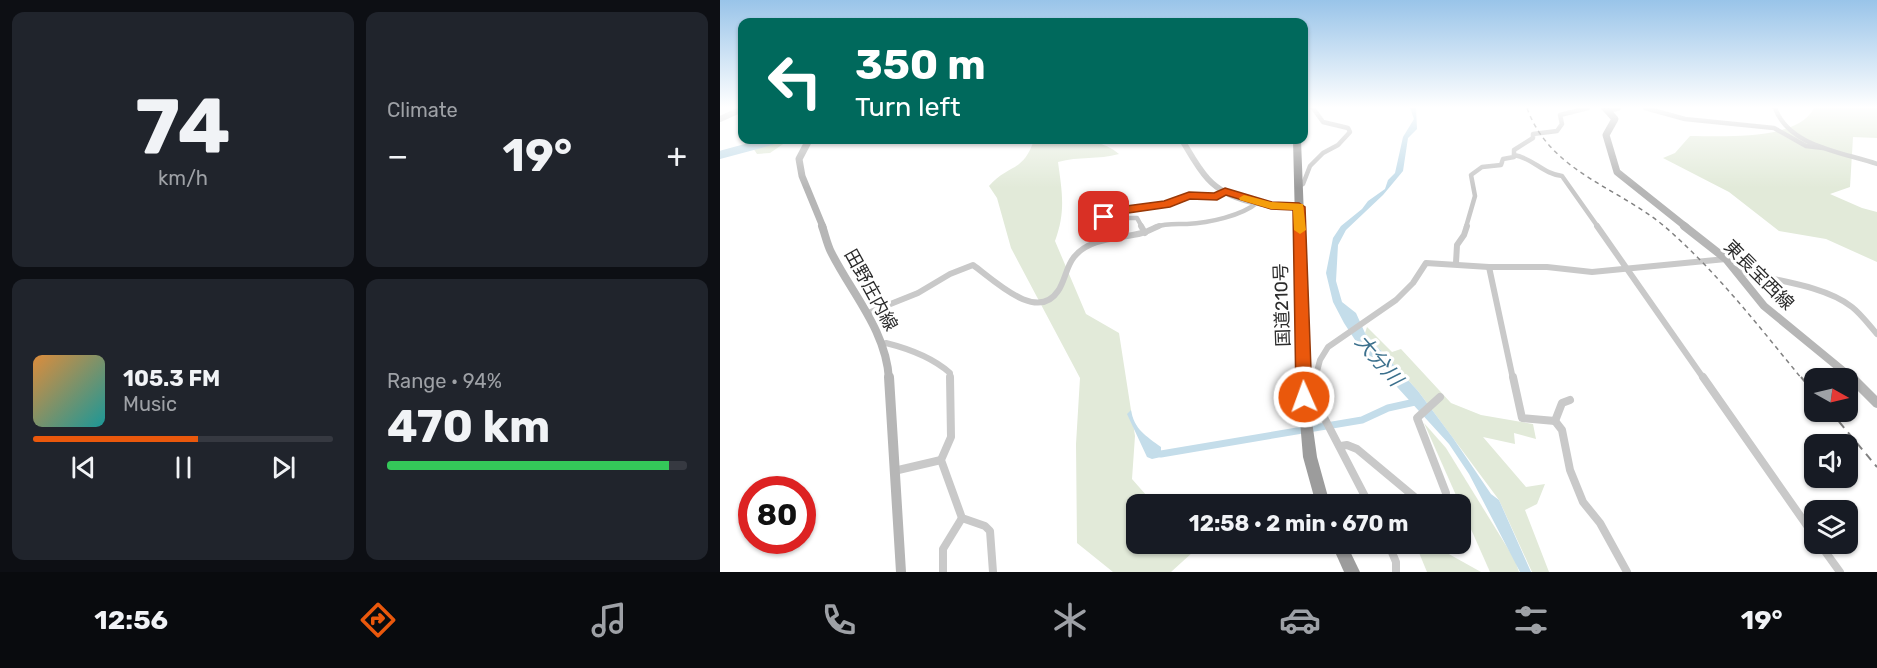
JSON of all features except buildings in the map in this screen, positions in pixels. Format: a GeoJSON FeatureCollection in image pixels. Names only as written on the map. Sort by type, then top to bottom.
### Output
{"type":"FeatureCollection","features":[{"type":"Feature","properties":{"kind":"highway","name":"国道210号"},"geometry":{"type":"LineString","coordinates":[[1298,144],[1307,438],[1321,494]]}},
{"type":"Feature","properties":{"kind":"highway"},"geometry":{"type":"LineString","coordinates":[[1343,554],[1352,572]]}},
{"type":"Feature","properties":{"kind":"main road","name":"東長宝西線"},"geometry":{"type":"LineString","coordinates":[[1606,135],[1617,172],[1726,259],[1764,306],[1842,368],[1877,403]]}},
{"type":"Feature","properties":{"kind":"main road","name":"田野庄内線"},"geometry":{"type":"LineString","coordinates":[[806,144],[800,154],[800,170],[818,212],[830,251],[867,313],[882,345],[888,365],[901,572]]}},
{"type":"Feature","properties":{"kind":"street"},"geometry":{"type":"LineString","coordinates":[[1299,186],[1303,183],[1310,166],[1323,153],[1338,145],[1347,135]]}},
{"type":"Feature","properties":{"kind":"street"},"geometry":{"type":"LineString","coordinates":[[1456,263],[1457,245],[1464,236],[1475,196],[1471,175],[1482,167],[1501,165],[1503,159],[1512,158],[1514,150],[1533,138],[1533,135]]}},
{"type":"Feature","properties":{"kind":"street"},"geometry":{"type":"LineString","coordinates":[[1786,135],[1806,146],[1823,147]]}},
{"type":"Feature","properties":{"kind":"street"},"geometry":{"type":"LineString","coordinates":[[1800,135],[1823,147],[1877,164]]}},
{"type":"Feature","properties":{"kind":"street"},"geometry":{"type":"LineString","coordinates":[[1185,144],[1208,179],[1225,191],[1276,206],[1299,207]]}},
{"type":"Feature","properties":{"kind":"street"},"geometry":{"type":"LineString","coordinates":[[1514,155],[1528,158],[1547,174],[1562,176],[1804,521]]}},
{"type":"Feature","properties":{"kind":"street"},"geometry":{"type":"LineString","coordinates":[[1145,234],[1137,218],[1108,218],[1090,226],[1104,217],[1121,211],[1159,206],[1194,195],[1218,196],[1225,191]]}},
{"type":"Feature","properties":{"kind":"street"},"geometry":{"type":"LineString","coordinates":[[867,313],[918,292],[950,274],[973,266],[1015,296],[1037,304],[1045,303],[1058,292],[1078,252],[1113,237],[1145,234],[1152,228],[1166,223],[1189,224],[1224,217],[1251,208],[1258,202]]}},
{"type":"Feature","properties":{"kind":"street"},"geometry":{"type":"LineString","coordinates":[[1364,494],[1314,394],[1324,351],[1338,339],[1381,314],[1414,283],[1426,262],[1489,267],[1547,267],[1592,272],[1726,259]]}},
{"type":"Feature","properties":{"kind":"street"},"geometry":{"type":"LineString","coordinates":[[1489,267],[1522,418],[1555,421],[1562,430],[1570,470],[1583,502],[1600,523],[1628,572]]}},
{"type":"Feature","properties":{"kind":"street"},"geometry":{"type":"LineString","coordinates":[[1737,271],[1794,285],[1841,301],[1850,306],[1877,334]]}},
{"type":"Feature","properties":{"kind":"street"},"geometry":{"type":"LineString","coordinates":[[882,345],[886,343],[895,345],[923,356],[950,373],[951,437],[941,460],[962,518]]}},
{"type":"Feature","properties":{"kind":"street"},"geometry":{"type":"LineString","coordinates":[[1440,398],[1417,418],[1446,494]]}},
{"type":"Feature","properties":{"kind":"street"},"geometry":{"type":"LineString","coordinates":[[1555,421],[1562,403],[1570,400]]}},
{"type":"Feature","properties":{"kind":"street"},"geometry":{"type":"LineString","coordinates":[[1341,446],[1347,445],[1357,449],[1411,494]]}},
{"type":"Feature","properties":{"kind":"street"},"geometry":{"type":"LineString","coordinates":[[894,471],[941,460]]}},
{"type":"Feature","properties":{"kind":"street"},"geometry":{"type":"LineString","coordinates":[[943,572],[943,549],[962,518]]}},
{"type":"Feature","properties":{"kind":"street"},"geometry":{"type":"LineString","coordinates":[[962,518],[985,526],[990,531],[993,572]]}},
{"type":"Feature","properties":{"kind":"street"},"geometry":{"type":"LineString","coordinates":[[1393,554],[1396,562],[1396,572]]}},
{"type":"Feature","properties":{"kind":"street"},"geometry":{"type":"LineString","coordinates":[[1827,554],[1840,572]]}},
{"type":"Feature","properties":{"kind":"green space"},"geometry":{"type":"Polygon","coordinates":[[[1877,135],[1877,138],[1853,137],[1850,187],[1830,194],[1877,212],[1877,262],[1826,239],[1779,231],[1729,192],[1663,158],[1675,153],[1690,136],[1877,135]]]}},
{"type":"Feature","properties":{"kind":"green space"},"geometry":{"type":"Polygon","coordinates":[[[750,144],[783,144],[770,153],[757,154],[750,144]]]}},
{"type":"Feature","properties":{"kind":"green space"},"geometry":{"type":"Polygon","coordinates":[[[1033,144],[1102,144],[1119,154],[1058,162],[1062,211],[1055,241],[1086,314],[1119,333],[1135,436],[1132,479],[1145,494],[1126,494],[1126,554],[1191,554],[1171,572],[1113,572],[1077,543],[1076,444],[1080,378],[1011,248],[997,198],[989,186],[1025,158],[1033,144]]]}},
{"type":"Feature","properties":{"kind":"green space"},"geometry":{"type":"Polygon","coordinates":[[[1367,327],[1392,352],[1401,349],[1451,403],[1481,415],[1533,424],[1536,439],[1514,433],[1515,444],[1483,437],[1526,487],[1545,484],[1537,504],[1525,510],[1549,572],[1532,572],[1499,500],[1418,391],[1365,333],[1367,327]]]}},
{"type":"Feature","properties":{"kind":"green space"},"geometry":{"type":"Polygon","coordinates":[[[1424,423],[1446,448],[1515,560],[1519,572],[1490,572],[1471,529],[1471,494],[1455,494],[1424,423]]]}},
{"type":"Feature","properties":{"kind":"green space"},"geometry":{"type":"Polygon","coordinates":[[[1420,554],[1449,554],[1481,572],[1427,572],[1420,554]]]}},
{"type":"Feature","properties":{"kind":"water","name":"大分川"},"geometry":{"type":"Polygon","coordinates":[[[1404,135],[1411,135],[1408,138],[1403,171],[1383,195],[1346,230],[1338,245],[1336,281],[1342,302],[1356,313],[1365,333],[1418,391],[1491,494],[1499,500],[1531,572],[1520,572],[1469,474],[1449,444],[1357,343],[1333,302],[1326,273],[1333,238],[1341,226],[1385,189],[1388,180],[1395,173],[1404,135]]]}},
{"type":"Feature","properties":{"kind":"water"},"geometry":{"type":"Polygon","coordinates":[[[1131,410],[1138,427],[1161,447],[1161,457],[1152,459],[1147,457],[1127,414],[1131,410]]]}},
{"type":"Feature","properties":{"kind":"waterway"},"geometry":{"type":"LineString","coordinates":[[720,155],[760,144]]}},
{"type":"Feature","properties":{"kind":"waterway"},"geometry":{"type":"LineString","coordinates":[[1161,454],[1362,420],[1388,408],[1415,402]]}},
{"type":"Feature","properties":{"kind":"railway"},"geometry":{"type":"LineString","coordinates":[[1541,135],[1571,165],[1653,217],[1672,233],[1740,303],[1802,379]]}},
{"type":"Feature","properties":{"kind":"railway"},"geometry":{"type":"LineString","coordinates":[[1801,377],[1804,381]]}},
{"type":"Feature","properties":{"kind":"railway"},"geometry":{"type":"LineString","coordinates":[[1839,422],[1877,467]]}},
{"type":"Feature","properties":{"kind":"slow traffic"},"geometry":{"type":"LineString","coordinates":[[1244,198],[1271,206],[1299,207],[1300,230]]}},
{"type":"Feature","properties":{"kind":"route"},"geometry":{"type":"LineString","coordinates":[[1104,217],[1126,210],[1166,204],[1189,195],[1218,196],[1225,191],[1271,206],[1299,207],[1304,397]]}}]}
